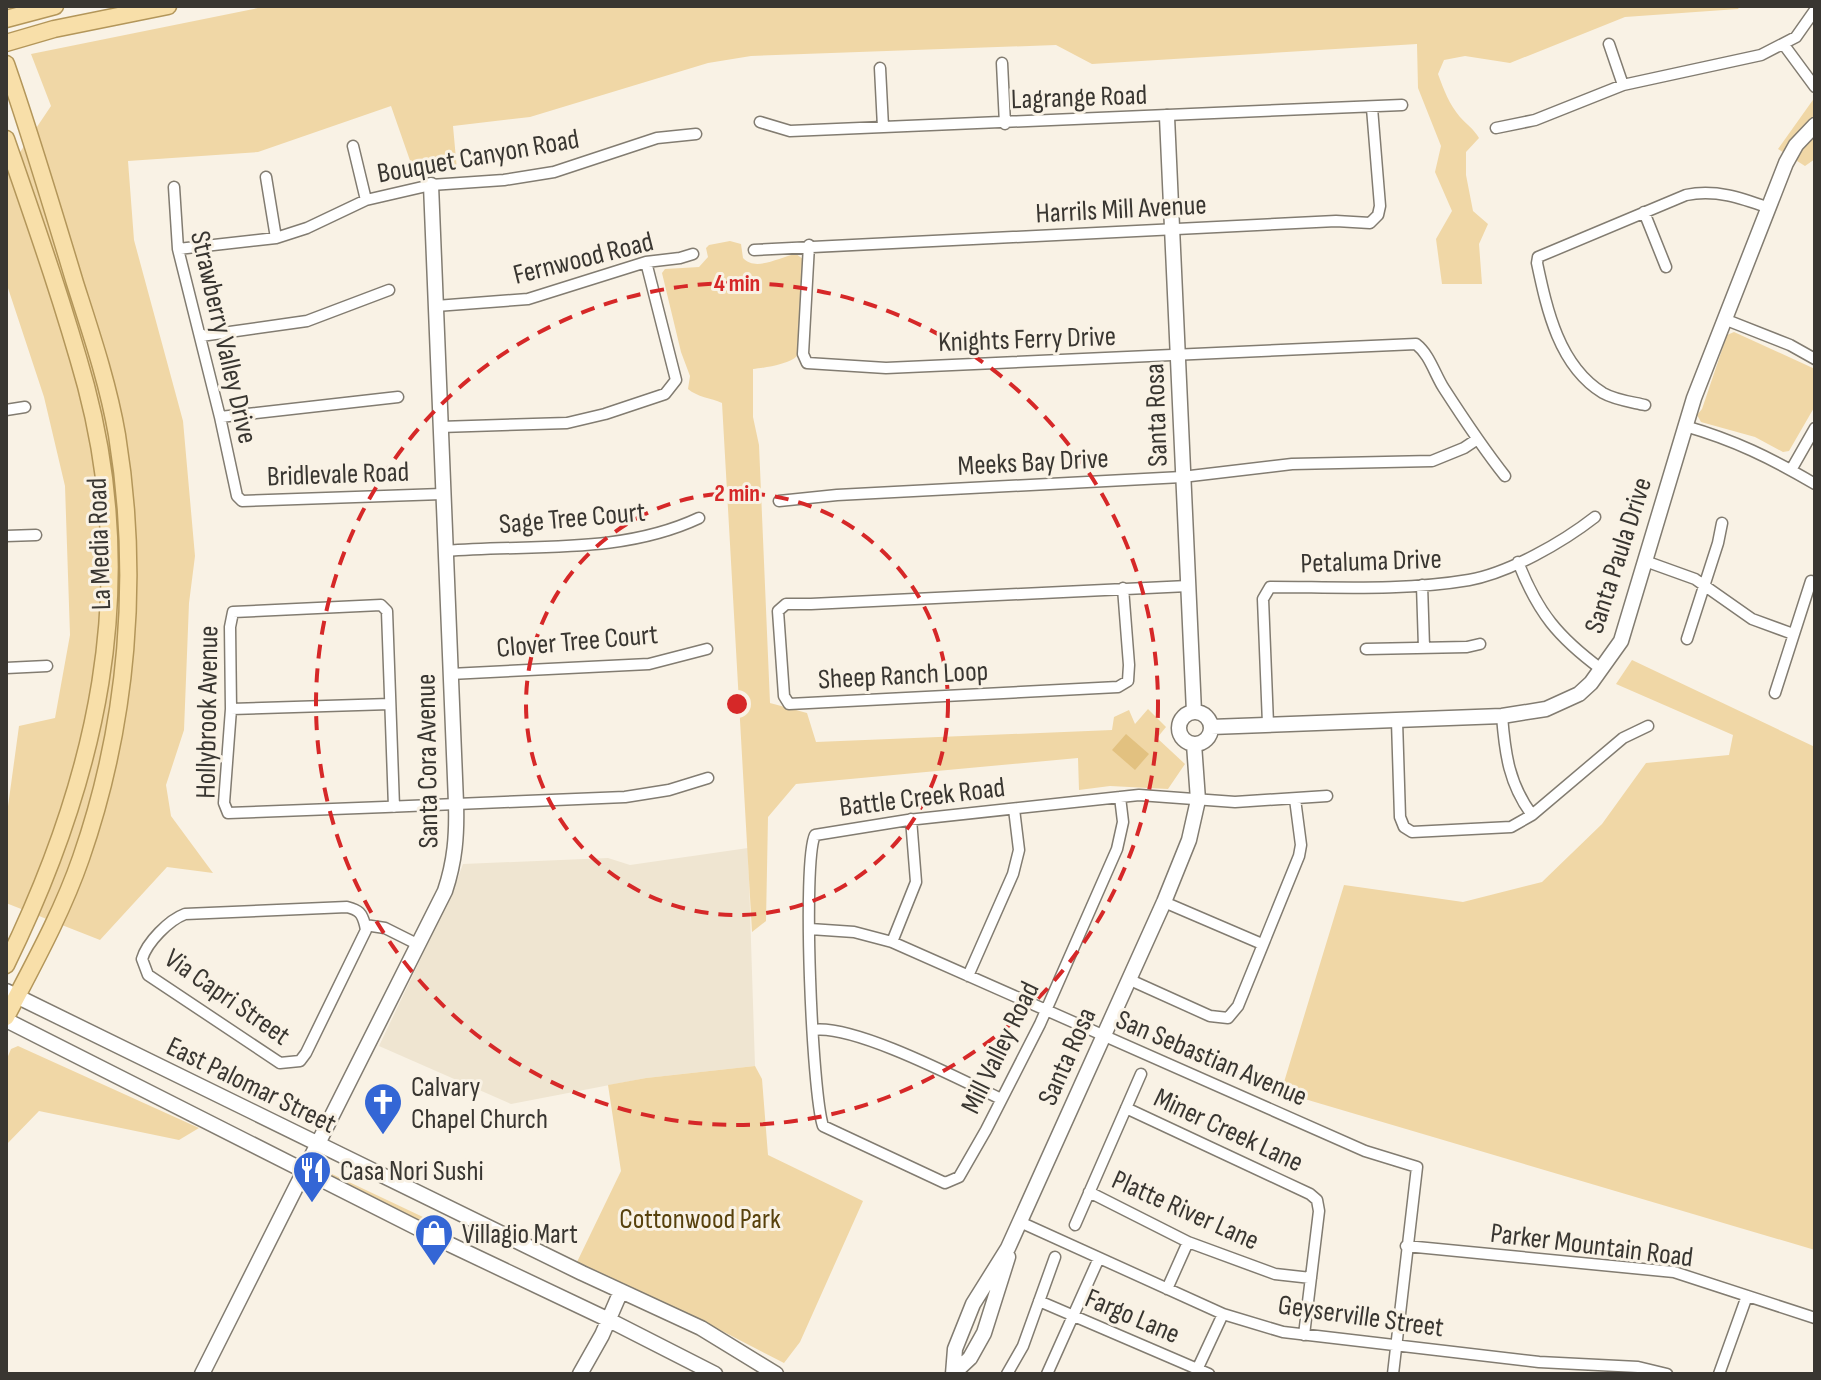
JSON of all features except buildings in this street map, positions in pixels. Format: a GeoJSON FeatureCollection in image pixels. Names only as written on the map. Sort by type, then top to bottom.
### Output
{"type":"FeatureCollection","features":[{"type":"Feature","properties":{"kind":"main road"},"geometry":{"type":"LineString","coordinates":[[6,19],[55,6]]}},
{"type":"Feature","properties":{"kind":"main road"},"geometry":{"type":"LineString","coordinates":[[6,43],[54,29],[168,6]]}},
{"type":"Feature","properties":{"kind":"main road","name":"La Media Road"},"geometry":{"type":"LineString","coordinates":[[6,64],[107,388],[124,486],[129,550],[125,652],[111,754],[68,891],[11,994],[6,1019]]}},
{"type":"Feature","properties":{"kind":"main road","name":"La Media Road"},"geometry":{"type":"LineString","coordinates":[[6,139],[86,387],[104,490],[109,572],[106,650],[87,758],[57,852],[6,965]]}},
{"type":"Feature","properties":{"kind":"street"},"geometry":{"type":"LineString","coordinates":[[1496,128],[1535,120],[1623,85],[1746,59],[1784,45],[1796,37],[1815,10]]}},
{"type":"Feature","properties":{"kind":"street"},"geometry":{"type":"LineString","coordinates":[[1609,44],[1623,85]]}},
{"type":"Feature","properties":{"kind":"street"},"geometry":{"type":"LineString","coordinates":[[1784,45],[1815,87]]}},
{"type":"Feature","properties":{"kind":"street"},"geometry":{"type":"LineString","coordinates":[[1002,63],[1005,124]]}},
{"type":"Feature","properties":{"kind":"street"},"geometry":{"type":"LineString","coordinates":[[880,68],[883,127]]}},
{"type":"Feature","properties":{"kind":"street","name":"Lagrange Road"},"geometry":{"type":"LineString","coordinates":[[760,122],[790,131],[1402,105]]}},
{"type":"Feature","properties":{"kind":"street","name":"Harrils Mill Avenue"},"geometry":{"type":"LineString","coordinates":[[754,250],[1336,221],[1370,223],[1378,215],[1380,206],[1372,108]]}},
{"type":"Feature","properties":{"kind":"street","name":"Santa Rosa"},"geometry":{"type":"LineString","coordinates":[[1167,117],[1194,712]]}},
{"type":"Feature","properties":{"kind":"street","name":"Santa Paula Drive"},"geometry":{"type":"LineString","coordinates":[[1211,727],[1502,716],[1546,709],[1579,694],[1621,641],[1685,426],[1724,319],[1786,163],[1796,145],[1815,125]]}},
{"type":"Feature","properties":{"kind":"street","name":"Bouquet Canyon Road"},"geometry":{"type":"LineString","coordinates":[[178,249],[276,238],[307,228],[366,200],[431,185],[504,180],[554,172],[657,138],[696,134]]}},
{"type":"Feature","properties":{"kind":"street"},"geometry":{"type":"LineString","coordinates":[[353,146],[366,200]]}},
{"type":"Feature","properties":{"kind":"street"},"geometry":{"type":"LineString","coordinates":[[266,177],[276,238]]}},
{"type":"Feature","properties":{"kind":"street","name":"Santa Cora Avenue"},"geometry":{"type":"LineString","coordinates":[[202,1374],[445,891],[454,862],[456,803],[431,185]]}},
{"type":"Feature","properties":{"kind":"street","name":"Strawberry Valley Drive"},"geometry":{"type":"LineString","coordinates":[[174,187],[178,249],[237,496]]}},
{"type":"Feature","properties":{"kind":"street"},"geometry":{"type":"LineString","coordinates":[[1645,405],[1606,395],[1573,366],[1556,329],[1537,263],[1538,257],[1678,197],[1704,192],[1730,195],[1769,208]]}},
{"type":"Feature","properties":{"kind":"street"},"geometry":{"type":"LineString","coordinates":[[1644,212],[1666,267]]}},
{"type":"Feature","properties":{"kind":"street","name":"Knights Ferry Drive"},"geometry":{"type":"LineString","coordinates":[[809,245],[803,354],[807,363],[886,368],[1416,344],[1424,350],[1476,440]]}},
{"type":"Feature","properties":{"kind":"street","name":"Fernwood Road"},"geometry":{"type":"LineString","coordinates":[[436,306],[528,299],[646,262],[693,254]]}},
{"type":"Feature","properties":{"kind":"street"},"geometry":{"type":"LineString","coordinates":[[440,427],[567,423],[665,394],[676,380],[646,262]]}},
{"type":"Feature","properties":{"kind":"street"},"geometry":{"type":"LineString","coordinates":[[201,336],[307,321],[389,290]]}},
{"type":"Feature","properties":{"kind":"street"},"geometry":{"type":"LineString","coordinates":[[1724,319],[1790,345],[1815,359]]}},
{"type":"Feature","properties":{"kind":"street"},"geometry":{"type":"LineString","coordinates":[[220,417],[398,397]]}},
{"type":"Feature","properties":{"kind":"street"},"geometry":{"type":"LineString","coordinates":[[6,410],[25,407]]}},
{"type":"Feature","properties":{"kind":"street"},"geometry":{"type":"LineString","coordinates":[[1685,426],[1748,447],[1815,484]]}},
{"type":"Feature","properties":{"kind":"street"},"geometry":{"type":"LineString","coordinates":[[1791,470],[1815,428]]}},
{"type":"Feature","properties":{"kind":"street"},"geometry":{"type":"LineString","coordinates":[[1476,440],[1505,476]]}},
{"type":"Feature","properties":{"kind":"street","name":"Meeks Bay Drive"},"geometry":{"type":"LineString","coordinates":[[779,501],[837,495],[1182,477],[1292,464],[1432,461],[1476,440]]}},
{"type":"Feature","properties":{"kind":"street","name":"Bridlevale Road"},"geometry":{"type":"LineString","coordinates":[[237,496],[242,501],[442,494]]}},
{"type":"Feature","properties":{"kind":"street","name":"Petaluma Drive"},"geometry":{"type":"LineString","coordinates":[[1268,724],[1263,599],[1270,587],[1422,585],[1471,580],[1564,541],[1595,517]]}},
{"type":"Feature","properties":{"kind":"street","name":"Sage Tree Court"},"geometry":{"type":"LineString","coordinates":[[446,551],[616,543],[655,536],[699,518]]}},
{"type":"Feature","properties":{"kind":"street"},"geometry":{"type":"LineString","coordinates":[[1687,639],[1722,523]]}},
{"type":"Feature","properties":{"kind":"street"},"geometry":{"type":"LineString","coordinates":[[6,536],[36,535]]}},
{"type":"Feature","properties":{"kind":"street"},"geometry":{"type":"LineString","coordinates":[[1645,561],[1681,573],[1752,619],[1793,634]]}},
{"type":"Feature","properties":{"kind":"street"},"geometry":{"type":"LineString","coordinates":[[1518,562],[1533,600],[1555,630],[1601,669]]}},
{"type":"Feature","properties":{"kind":"street"},"geometry":{"type":"LineString","coordinates":[[1775,693],[1811,581]]}},
{"type":"Feature","properties":{"kind":"street"},"geometry":{"type":"LineString","coordinates":[[1422,585],[1424,647]]}},
{"type":"Feature","properties":{"kind":"street","name":"Sheep Ranch Loop"},"geometry":{"type":"LineString","coordinates":[[1123,588],[1129,665],[1128,681],[1118,687],[789,704],[784,696],[778,611],[786,604],[1123,588],[1188,586]]}},
{"type":"Feature","properties":{"kind":"street","name":"Hollybrook Avenue"},"geometry":{"type":"LineString","coordinates":[[390,704],[387,611],[381,605],[233,612],[230,627],[231,709],[224,803],[228,813],[394,807]]}},
{"type":"Feature","properties":{"kind":"street"},"geometry":{"type":"LineString","coordinates":[[1366,649],[1467,647],[1480,644]]}},
{"type":"Feature","properties":{"kind":"street","name":"Clover Tree Court"},"geometry":{"type":"LineString","coordinates":[[450,674],[649,664],[707,649]]}},
{"type":"Feature","properties":{"kind":"street"},"geometry":{"type":"LineString","coordinates":[[6,668],[47,666]]}},
{"type":"Feature","properties":{"kind":"street"},"geometry":{"type":"LineString","coordinates":[[231,709],[390,704],[394,807],[625,797],[669,790],[708,778]]}},
{"type":"Feature","properties":{"kind":"street"},"geometry":{"type":"LineString","coordinates":[[1194,712],[1207,718],[1211,727],[1208,737],[1194,744],[1181,738],[1178,729],[1181,719],[1194,712]]}},
{"type":"Feature","properties":{"kind":"street"},"geometry":{"type":"LineString","coordinates":[[1502,716],[1507,766],[1513,784],[1532,815]]}},
{"type":"Feature","properties":{"kind":"street"},"geometry":{"type":"LineString","coordinates":[[1397,721],[1400,817],[1404,827],[1412,832],[1511,827],[1532,815],[1623,738],[1648,726]]}},
{"type":"Feature","properties":{"kind":"street","name":"Santa Rosa"},"geometry":{"type":"LineString","coordinates":[[953,1374],[955,1349],[973,1304],[1008,1248],[1189,840],[1198,800],[1194,744]]}},
{"type":"Feature","properties":{"kind":"street","name":"Battle Creek Road"},"geometry":{"type":"LineString","coordinates":[[823,1126],[818,1111],[810,929],[811,843],[815,835],[911,819],[1120,797],[1159,795],[1235,802],[1327,796]]}},
{"type":"Feature","properties":{"kind":"street","name":"Mill Valley Road"},"geometry":{"type":"LineString","coordinates":[[823,1126],[945,1183],[959,1177],[1046,1010],[1117,849],[1123,822],[1120,797]]}},
{"type":"Feature","properties":{"kind":"street"},"geometry":{"type":"LineString","coordinates":[[1128,979],[1210,1016],[1228,1018],[1238,1006],[1299,856],[1301,845],[1295,799]]}},
{"type":"Feature","properties":{"kind":"street"},"geometry":{"type":"LineString","coordinates":[[968,976],[1013,874],[1019,850],[1014,809]]}},
{"type":"Feature","properties":{"kind":"street"},"geometry":{"type":"LineString","coordinates":[[892,942],[916,882],[911,819]]}},
{"type":"Feature","properties":{"kind":"street"},"geometry":{"type":"LineString","coordinates":[[1164,902],[1262,944]]}},
{"type":"Feature","properties":{"kind":"street","name":"Via Capri Street"},"geometry":{"type":"LineString","coordinates":[[347,907],[357,910],[365,925],[366,930],[306,1053],[295,1063],[280,1063],[148,975],[142,959],[144,950],[176,918],[185,914],[347,907]]}},
{"type":"Feature","properties":{"kind":"street","name":"Via Capri Street"},"geometry":{"type":"LineString","coordinates":[[365,925],[385,928],[417,944]]}},
{"type":"Feature","properties":{"kind":"street","name":"San Sebastian Avenue"},"geometry":{"type":"LineString","coordinates":[[810,929],[854,932],[892,942],[1376,1156],[1417,1167],[1406,1246]]}},
{"type":"Feature","properties":{"kind":"street","name":"East Palomar Street"},"geometry":{"type":"LineString","coordinates":[[11,994],[701,1328],[776,1374]]}},
{"type":"Feature","properties":{"kind":"street","name":"East Palomar Street"},"geometry":{"type":"LineString","coordinates":[[6,1019],[451,1245],[715,1374]]}},
{"type":"Feature","properties":{"kind":"street"},"geometry":{"type":"LineString","coordinates":[[813,1030],[826,1028],[874,1042],[1001,1099]]}},
{"type":"Feature","properties":{"kind":"street"},"geometry":{"type":"LineString","coordinates":[[1075,1225],[1141,1074]]}},
{"type":"Feature","properties":{"kind":"street","name":"Miner Creek Lane"},"geometry":{"type":"LineString","coordinates":[[1126,1108],[1317,1200],[1319,1211],[1304,1335]]}},
{"type":"Feature","properties":{"kind":"street","name":"Platte River Lane"},"geometry":{"type":"LineString","coordinates":[[1089,1192],[1188,1242],[1275,1274],[1311,1278]]}},
{"type":"Feature","properties":{"kind":"street","name":"Geyserville Street"},"geometry":{"type":"LineString","coordinates":[[1020,1222],[1223,1314],[1283,1332],[1539,1362],[1638,1367],[1667,1374]]}},
{"type":"Feature","properties":{"kind":"street"},"geometry":{"type":"LineString","coordinates":[[1167,1289],[1188,1242]]}},
{"type":"Feature","properties":{"kind":"street"},"geometry":{"type":"LineString","coordinates":[[1393,1374],[1406,1246]]}},
{"type":"Feature","properties":{"kind":"street","name":"Parker Mountain Road"},"geometry":{"type":"LineString","coordinates":[[1406,1246],[1674,1272],[1815,1318]]}},
{"type":"Feature","properties":{"kind":"street"},"geometry":{"type":"LineString","coordinates":[[1007,1374],[1023,1346],[1055,1257]]}},
{"type":"Feature","properties":{"kind":"street"},"geometry":{"type":"LineString","coordinates":[[1047,1374],[1099,1258]]}},
{"type":"Feature","properties":{"kind":"street"},"geometry":{"type":"LineString","coordinates":[[580,1374],[621,1291]]}},
{"type":"Feature","properties":{"kind":"street"},"geometry":{"type":"LineString","coordinates":[[1719,1374],[1747,1296]]}},
{"type":"Feature","properties":{"kind":"street","name":"Fargo Lane"},"geometry":{"type":"LineString","coordinates":[[1039,1301],[1197,1372],[1209,1374]]}},
{"type":"Feature","properties":{"kind":"street"},"geometry":{"type":"LineString","coordinates":[[1197,1372],[1223,1314]]}},
{"type":"Feature","properties":{"kind":"shaded area"},"geometry":{"type":"Polygon","coordinates":[[[1126,734],[1149,754],[1135,770],[1112,750],[1126,734]]]}},
{"type":"Feature","properties":{"kind":"shaded area"},"geometry":{"type":"Polygon","coordinates":[[[748,848],[755,1066],[646,1078],[511,1104],[379,1046],[463,864],[608,858],[630,865],[748,848]]]}},
{"type":"Feature","properties":{"kind":"green space"},"geometry":{"type":"Polygon","coordinates":[[[268,6],[1740,6],[1738,9],[1625,17],[1510,63],[1465,56],[1444,60],[1438,74],[1447,97],[1479,138],[1466,152],[1466,175],[1473,211],[1488,224],[1479,244],[1482,284],[1442,284],[1436,239],[1452,211],[1435,172],[1441,146],[1418,88],[1417,44],[1092,64],[1056,45],[751,56],[708,63],[530,117],[453,126],[457,170],[414,172],[391,106],[258,152],[128,161],[134,240],[183,421],[195,556],[189,603],[184,730],[166,785],[171,816],[213,873],[167,867],[100,940],[6,903],[6,821],[19,726],[55,718],[70,635],[65,486],[44,397],[6,282],[6,173],[51,106],[31,54],[268,6]]]}},
{"type":"Feature","properties":{"kind":"green space"},"geometry":{"type":"Polygon","coordinates":[[[1815,97],[1815,159],[1805,166],[1778,149],[1815,97]]]}},
{"type":"Feature","properties":{"kind":"green space"},"geometry":{"type":"Polygon","coordinates":[[[730,241],[741,244],[743,258],[754,264],[796,254],[803,259],[797,356],[770,367],[753,369],[753,417],[759,445],[770,703],[807,713],[816,742],[1112,730],[1114,717],[1129,710],[1135,724],[1148,709],[1166,727],[1157,738],[1185,764],[1168,789],[1110,786],[1079,790],[1078,758],[796,784],[768,817],[766,921],[752,932],[722,403],[688,389],[690,376],[662,273],[665,269],[699,267],[708,257],[706,248],[709,245],[730,241]]]}},
{"type":"Feature","properties":{"kind":"green space"},"geometry":{"type":"Polygon","coordinates":[[[1734,332],[1815,369],[1815,406],[1789,451],[1783,452],[1755,437],[1701,422],[1697,415],[1702,409],[1727,335],[1734,332]]]}},
{"type":"Feature","properties":{"kind":"green space"},"geometry":{"type":"Polygon","coordinates":[[[1632,660],[1815,747],[1815,1250],[1281,1092],[1344,885],[1463,902],[1542,882],[1602,824],[1646,763],[1729,755],[1733,735],[1616,684],[1632,660]]]}},
{"type":"Feature","properties":{"kind":"green space"},"geometry":{"type":"Polygon","coordinates":[[[18,1046],[199,1128],[179,1140],[39,1111],[6,1145],[6,1061],[11,1049],[18,1046]]]}},
{"type":"Feature","properties":{"kind":"green space","name":"Cottonwood Park"},"geometry":{"type":"Polygon","coordinates":[[[755,1066],[762,1079],[768,1155],[863,1201],[800,1342],[784,1363],[577,1262],[621,1171],[608,1085],[755,1066]]]}},
{"type":"Feature","properties":{"kind":"green space"},"geometry":{"type":"Polygon","coordinates":[[[332,1174],[442,1226],[440,1231],[330,1177],[332,1174]]]}},
{"type":"Feature","properties":{"kind":"place","name":"Calvary Chapel Church"},"geometry":{"type":"Point","coordinates":[383,1136]}},
{"type":"Feature","properties":{"kind":"place","name":"Casa Nori Sushi"},"geometry":{"type":"Point","coordinates":[312,1204]}},
{"type":"Feature","properties":{"kind":"place","name":"Villagio Mart"},"geometry":{"type":"Point","coordinates":[434,1267]}}]}
